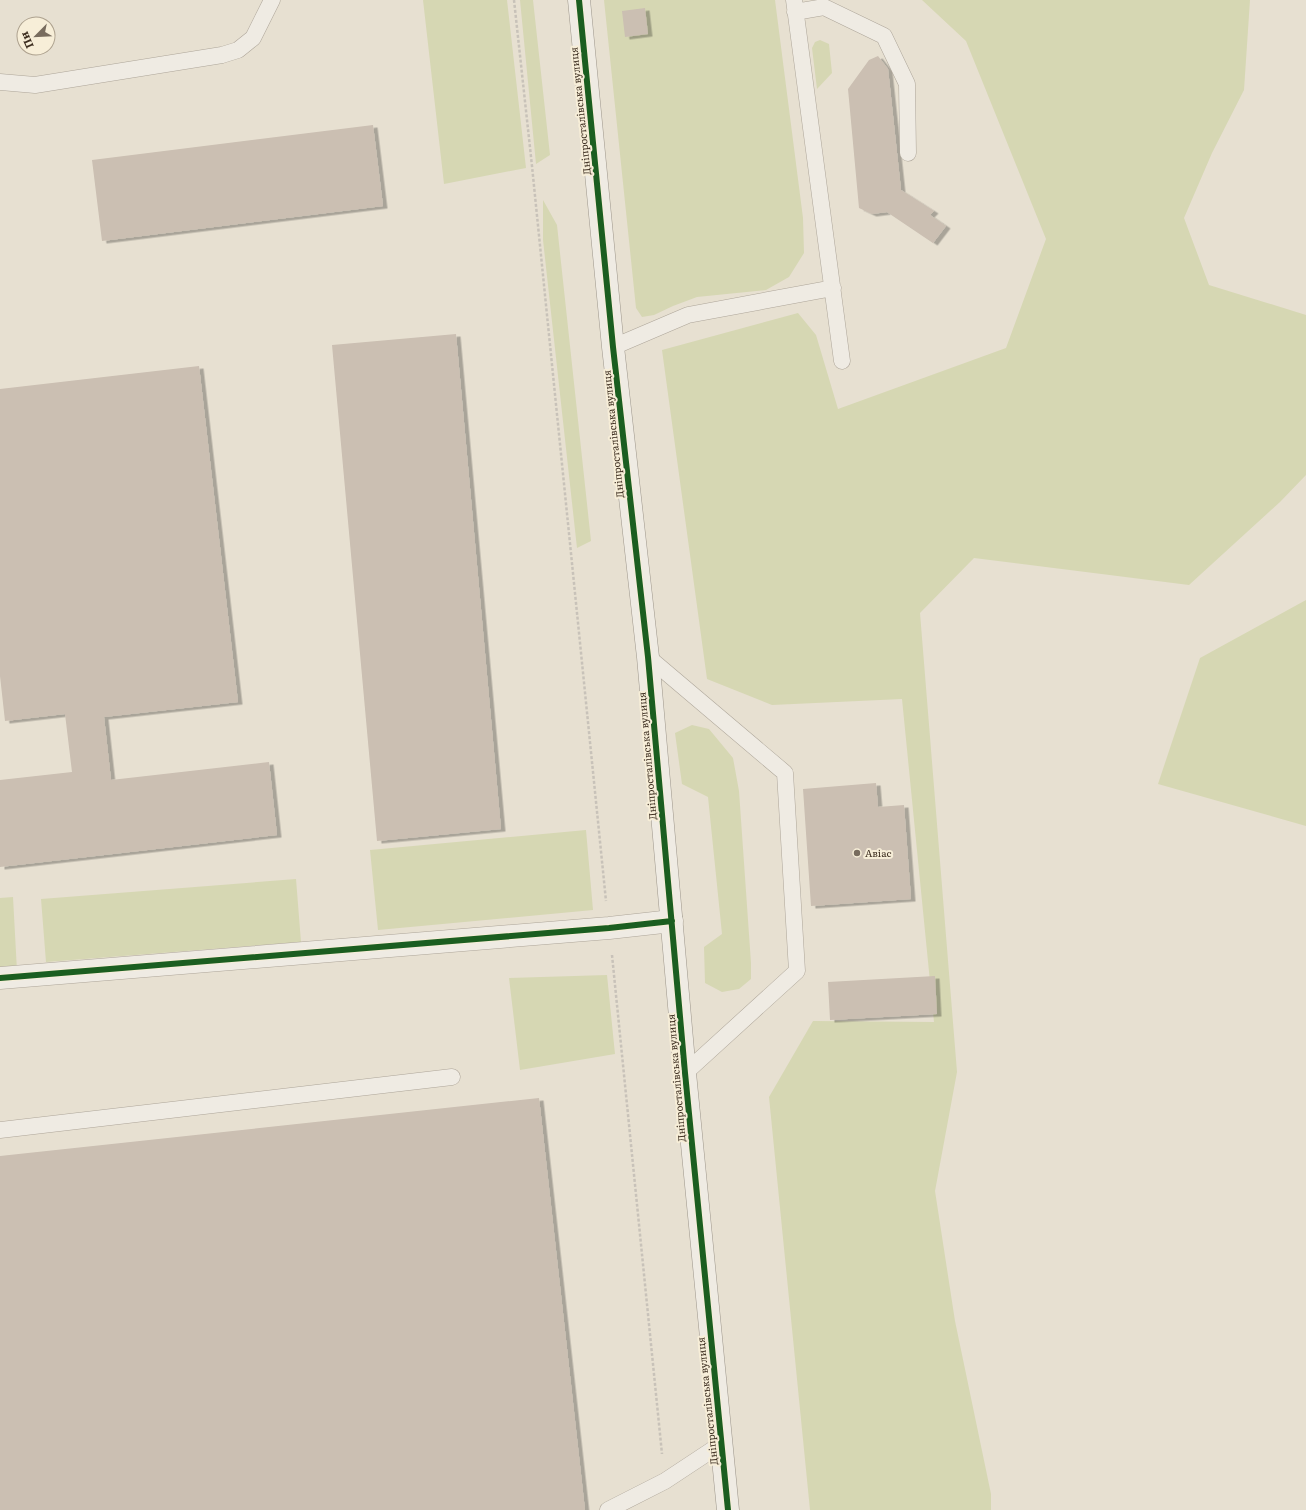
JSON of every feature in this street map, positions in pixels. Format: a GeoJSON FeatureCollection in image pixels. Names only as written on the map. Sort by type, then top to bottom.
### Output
{"type":"FeatureCollection","features":[{"type":"Feature","properties":{"kind":"street","name":"Дніпросталівська вулиця"},"geometry":{"type":"LineString","coordinates":[[579,0],[613,347],[648,657],[685,1073],[728,1510]]}},
{"type":"Feature","properties":{"kind":"street"},"geometry":{"type":"LineString","coordinates":[[0,978],[609,928],[672,921]]}},
{"type":"Feature","properties":{"kind":"lane"},"geometry":{"type":"LineString","coordinates":[[0,82],[35,85],[238,50],[253,38],[272,0]]}},
{"type":"Feature","properties":{"kind":"lane"},"geometry":{"type":"LineString","coordinates":[[842,361],[795,6],[824,8],[884,36],[907,84],[908,153]]}},
{"type":"Feature","properties":{"kind":"lane"},"geometry":{"type":"LineString","coordinates":[[613,347],[688,315],[833,288]]}},
{"type":"Feature","properties":{"kind":"lane"},"geometry":{"type":"LineString","coordinates":[[648,657],[785,773],[797,971],[685,1073]]}},
{"type":"Feature","properties":{"kind":"lane"},"geometry":{"type":"LineString","coordinates":[[0,1130],[452,1077]]}},
{"type":"Feature","properties":{"kind":"lane"},"geometry":{"type":"LineString","coordinates":[[608,1510],[665,1481],[721,1444]]}},
{"type":"Feature","properties":{"kind":"path"},"geometry":{"type":"LineString","coordinates":[[514,0],[665,1481]]}},
{"type":"Feature","properties":{"kind":"green space"},"geometry":{"type":"Polygon","coordinates":[[[423,0],[507,0],[526,168],[444,184],[423,0]]]}},
{"type":"Feature","properties":{"kind":"green space"},"geometry":{"type":"Polygon","coordinates":[[[520,0],[533,0],[550,155],[536,164],[520,0]]]}},
{"type":"Feature","properties":{"kind":"green space"},"geometry":{"type":"Polygon","coordinates":[[[604,0],[775,0],[803,218],[804,253],[789,277],[766,290],[697,297],[654,315],[642,317],[636,308],[604,0]]]}},
{"type":"Feature","properties":{"kind":"green space"},"geometry":{"type":"Polygon","coordinates":[[[922,0],[1250,0],[1244,90],[1212,153],[1184,218],[1209,285],[1306,315],[1306,475],[1280,502],[1189,585],[974,558],[920,613],[957,1072],[935,1191],[955,1321],[991,1494],[991,1510],[810,1510],[769,1097],[813,1021],[934,1022],[902,699],[772,705],[707,679],[662,350],[798,313],[816,335],[838,409],[1006,348],[1046,239],[966,41],[922,0]]]}},
{"type":"Feature","properties":{"kind":"green space"},"geometry":{"type":"Polygon","coordinates":[[[820,40],[829,44],[832,73],[817,89],[812,48],[815,42],[820,40]]]}},
{"type":"Feature","properties":{"kind":"green space"},"geometry":{"type":"Polygon","coordinates":[[[543,200],[557,225],[591,541],[577,548],[543,240],[543,200]]]}},
{"type":"Feature","properties":{"kind":"green space"},"geometry":{"type":"Polygon","coordinates":[[[1306,600],[1306,826],[1158,784],[1200,658],[1306,600]]]}},
{"type":"Feature","properties":{"kind":"green space"},"geometry":{"type":"Polygon","coordinates":[[[692,725],[709,729],[733,758],[739,791],[751,979],[739,989],[722,992],[705,983],[704,947],[722,934],[708,797],[682,784],[675,733],[692,725]]]}},
{"type":"Feature","properties":{"kind":"green space"},"geometry":{"type":"Polygon","coordinates":[[[586,830],[593,910],[378,930],[370,850],[586,830]]]}},
{"type":"Feature","properties":{"kind":"green space"},"geometry":{"type":"Polygon","coordinates":[[[296,879],[301,942],[46,962],[41,899],[296,879]]]}},
{"type":"Feature","properties":{"kind":"green space"},"geometry":{"type":"Polygon","coordinates":[[[13,897],[17,971],[0,972],[0,898],[13,897]]]}},
{"type":"Feature","properties":{"kind":"green space"},"geometry":{"type":"Polygon","coordinates":[[[607,975],[615,1054],[520,1070],[509,978],[607,975]]]}},
{"type":"Feature","properties":{"kind":"building"},"geometry":{"type":"Polygon","coordinates":[[[645,8],[648,34],[625,37],[622,11],[645,8]]]}},
{"type":"Feature","properties":{"kind":"building"},"geometry":{"type":"Polygon","coordinates":[[[878,56],[888,69],[901,190],[934,211],[930,215],[946,226],[933,243],[887,212],[872,214],[859,208],[848,89],[869,60],[878,56]]]}},
{"type":"Feature","properties":{"kind":"building"},"geometry":{"type":"Polygon","coordinates":[[[373,125],[383,206],[102,241],[92,160],[373,125]]]}},
{"type":"Feature","properties":{"kind":"building"},"geometry":{"type":"Polygon","coordinates":[[[456,334],[501,829],[377,841],[332,345],[456,334]]]}},
{"type":"Feature","properties":{"kind":"building"},"geometry":{"type":"Polygon","coordinates":[[[199,366],[238,702],[104,717],[111,780],[269,762],[277,835],[0,867],[0,780],[72,772],[65,714],[5,721],[0,676],[0,389],[199,366]]]}},
{"type":"Feature","properties":{"kind":"building","name":"Авіас"},"geometry":{"type":"Polygon","coordinates":[[[876,783],[878,807],[904,805],[911,899],[811,906],[803,789],[876,783]]]}},
{"type":"Feature","properties":{"kind":"building"},"geometry":{"type":"Polygon","coordinates":[[[935,976],[937,1014],[830,1020],[828,982],[935,976]]]}},
{"type":"Feature","properties":{"kind":"building"},"geometry":{"type":"Polygon","coordinates":[[[539,1098],[585,1510],[0,1510],[0,1156],[539,1098]]]}},
{"type":"Feature","properties":{"kind":"cycle path"},"geometry":{"type":"LineString","coordinates":[[579,0],[613,347],[648,657],[685,1073],[728,1510]]}},
{"type":"Feature","properties":{"kind":"cycle path"},"geometry":{"type":"LineString","coordinates":[[0,978],[609,928],[672,921]]}},
{"type":"Feature","properties":{"kind":"place","name":"Авіас"},"geometry":{"type":"Point","coordinates":[857,853]}}]}
